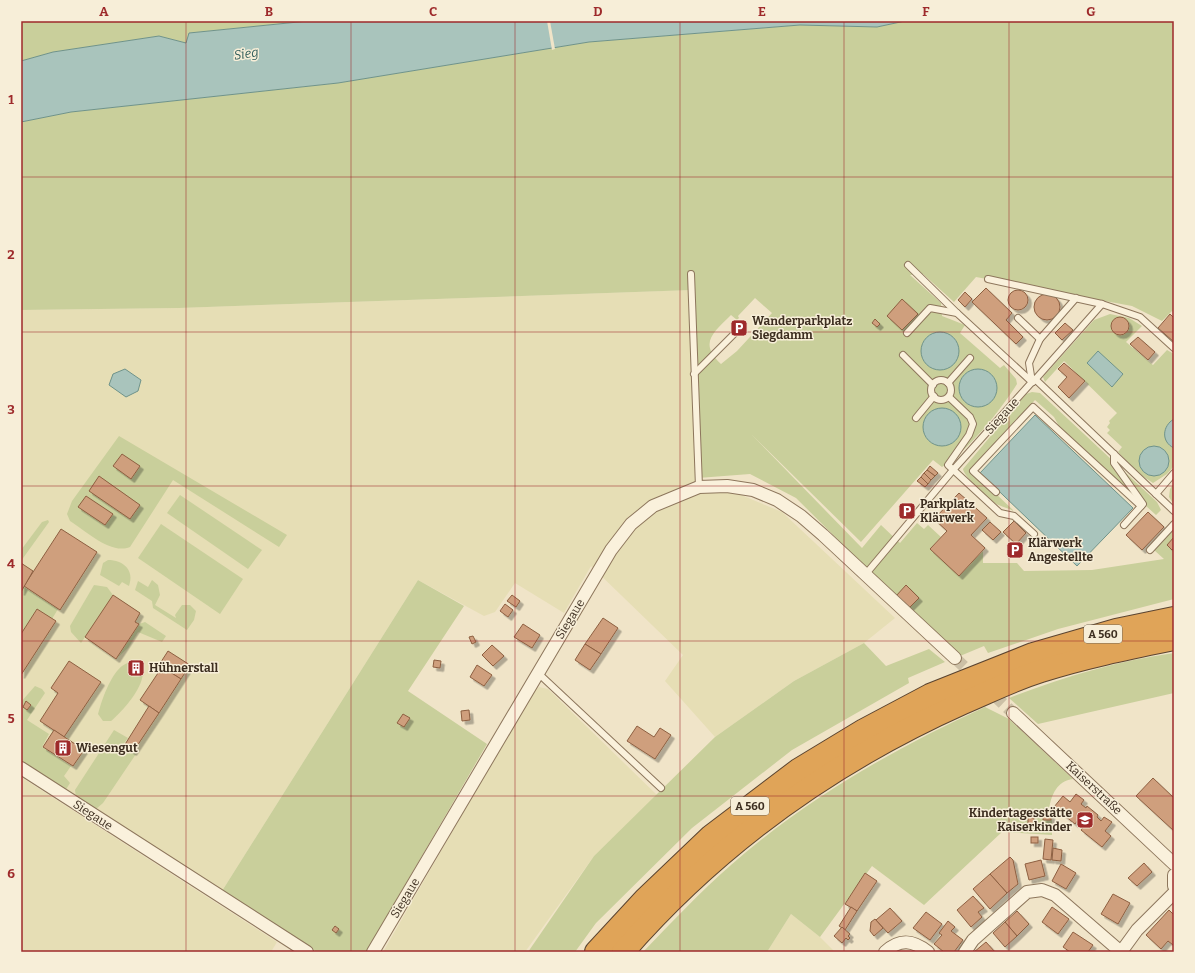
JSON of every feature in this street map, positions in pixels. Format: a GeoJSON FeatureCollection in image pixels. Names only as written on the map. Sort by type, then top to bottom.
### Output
{"type":"FeatureCollection","features":[{"type":"Feature","properties":{"kind":"highway","name":"A 560"},"geometry":{"type":"LineString","coordinates":[[596,952],[645,899],[711,836],[798,770],[864,730],[930,695],[1033,654],[1116,630],[1174,618]]}},
{"type":"Feature","properties":{"kind":"highway","name":"A 560"},"geometry":{"type":"LineString","coordinates":[[623,952],[693,878],[750,830],[827,775],[881,743],[938,714],[1041,671],[1123,649],[1174,638]]}},
{"type":"Feature","properties":{"kind":"street","name":"Siegaue"},"geometry":{"type":"LineString","coordinates":[[373,952],[611,550],[631,524],[653,506],[699,487],[727,486],[753,490],[777,500],[801,516],[955,658]]}},
{"type":"Feature","properties":{"kind":"street","name":"Kaiserstraße"},"geometry":{"type":"LineString","coordinates":[[1013,713],[1174,864]]}},
{"type":"Feature","properties":{"kind":"street","name":"Siegaue"},"geometry":{"type":"LineString","coordinates":[[21,768],[307,952]]}},
{"type":"Feature","properties":{"kind":"street"},"geometry":{"type":"LineString","coordinates":[[1174,875],[1174,886]]}},
{"type":"Feature","properties":{"kind":"street"},"geometry":{"type":"LineString","coordinates":[[965,952],[973,940],[1027,892],[1042,890],[1055,895],[1121,952],[1142,925],[1174,893]]}},
{"type":"Feature","properties":{"kind":"street"},"geometry":{"type":"LineString","coordinates":[[885,952],[902,942],[917,944],[928,952]]}},
{"type":"Feature","properties":{"kind":"lane"},"geometry":{"type":"LineString","coordinates":[[908,265],[957,313],[1034,381],[1174,511]]}},
{"type":"Feature","properties":{"kind":"lane"},"geometry":{"type":"LineString","coordinates":[[691,274],[699,487]]}},
{"type":"Feature","properties":{"kind":"lane"},"geometry":{"type":"LineString","coordinates":[[988,279],[1102,304],[1140,317],[1174,348]]}},
{"type":"Feature","properties":{"kind":"lane"},"geometry":{"type":"LineString","coordinates":[[1034,381],[1029,363],[1040,339],[1076,298]]}},
{"type":"Feature","properties":{"kind":"lane","name":"Siegaue"},"geometry":{"type":"LineString","coordinates":[[865,575],[953,470],[1102,304]]}},
{"type":"Feature","properties":{"kind":"lane"},"geometry":{"type":"LineString","coordinates":[[907,333],[930,308],[957,313]]}},
{"type":"Feature","properties":{"kind":"lane"},"geometry":{"type":"LineString","coordinates":[[1018,318],[1040,339]]}},
{"type":"Feature","properties":{"kind":"lane"},"geometry":{"type":"LineString","coordinates":[[694,374],[736,332]]}},
{"type":"Feature","properties":{"kind":"lane"},"geometry":{"type":"LineString","coordinates":[[903,355],[933,385]]}},
{"type":"Feature","properties":{"kind":"lane"},"geometry":{"type":"LineString","coordinates":[[948,382],[970,358]]}},
{"type":"Feature","properties":{"kind":"lane"},"geometry":{"type":"LineString","coordinates":[[943,380],[948,382],[952,390],[949,397],[944,400],[938,400],[931,391],[933,385],[937,381],[943,380]]}},
{"type":"Feature","properties":{"kind":"lane"},"geometry":{"type":"LineString","coordinates":[[916,418],[934,396]]}},
{"type":"Feature","properties":{"kind":"lane"},"geometry":{"type":"LineString","coordinates":[[949,397],[970,417],[973,424],[969,435],[948,465],[1000,513],[1014,516],[1034,534]]}},
{"type":"Feature","properties":{"kind":"lane"},"geometry":{"type":"LineString","coordinates":[[996,492],[973,471],[1032,407],[1141,506]]}},
{"type":"Feature","properties":{"kind":"lane"},"geometry":{"type":"LineString","coordinates":[[1114,454],[1114,463],[1143,504],[1124,525]]}},
{"type":"Feature","properties":{"kind":"lane"},"geometry":{"type":"LineString","coordinates":[[1156,494],[1174,473]]}},
{"type":"Feature","properties":{"kind":"lane"},"geometry":{"type":"LineString","coordinates":[[1150,550],[1174,524]]}},
{"type":"Feature","properties":{"kind":"lane"},"geometry":{"type":"LineString","coordinates":[[538,673],[661,788]]}},
{"type":"Feature","properties":{"kind":"shaded area"},"geometry":{"type":"Polygon","coordinates":[[[692,290],[698,477],[782,512],[895,618],[864,643],[794,681],[715,737],[665,681],[683,655],[591,566],[564,613],[515,583],[495,612],[484,616],[418,580],[222,891],[21,762],[21,310],[179,308],[692,290]]]}},
{"type":"Feature","properties":{"kind":"shaded area"},"geometry":{"type":"Polygon","coordinates":[[[539,687],[548,689],[657,795],[594,856],[525,952],[383,952],[533,691],[539,687]]]}},
{"type":"Feature","properties":{"kind":"shaded area"},"geometry":{"type":"Polygon","coordinates":[[[21,777],[277,942],[271,952],[21,952],[21,777]]]}},
{"type":"Feature","properties":{"kind":"shaded area"},"geometry":{"type":"Polygon","coordinates":[[[791,914],[820,937],[835,952],[767,952],[791,914]]]}},
{"type":"Feature","properties":{"kind":"green space"},"geometry":{"type":"Polygon","coordinates":[[[21,21],[308,21],[189,33],[186,43],[159,36],[53,52],[21,61],[21,21]]]}},
{"type":"Feature","properties":{"kind":"green space"},"geometry":{"type":"Polygon","coordinates":[[[905,21],[1174,21],[1174,313],[1172,311],[1162,321],[1132,306],[976,277],[954,302],[923,274],[910,275],[941,303],[942,316],[965,325],[960,333],[1000,368],[1004,365],[1016,379],[1017,384],[993,418],[973,441],[942,467],[933,460],[861,542],[751,434],[862,548],[881,525],[900,543],[917,523],[924,529],[928,525],[941,537],[930,549],[959,576],[983,551],[983,563],[1017,563],[1024,571],[1092,570],[1164,559],[1154,550],[1174,529],[1174,599],[1058,629],[988,653],[984,646],[960,656],[945,646],[796,498],[750,474],[698,478],[692,290],[179,308],[21,310],[21,122],[71,112],[338,83],[589,42],[800,25],[877,27],[905,21]],[[755,298],[738,316],[739,318],[737,320],[731,315],[714,332],[711,338],[710,350],[714,357],[721,364],[737,351],[772,313],[755,298]]]}},
{"type":"Feature","properties":{"kind":"green space"},"geometry":{"type":"Polygon","coordinates":[[[1110,314],[1129,318],[1142,326],[1126,342],[1153,365],[1167,350],[1174,354],[1174,466],[1167,474],[1153,483],[1138,473],[1118,452],[1122,447],[1107,433],[1110,430],[1107,427],[1110,423],[1109,421],[1117,413],[1064,361],[1045,382],[1043,377],[1094,320],[1110,314]]]}},
{"type":"Feature","properties":{"kind":"green space"},"geometry":{"type":"Polygon","coordinates":[[[1032,392],[1040,393],[1157,502],[1161,510],[1156,515],[1060,428],[1054,417],[1035,400],[971,470],[1014,511],[990,500],[971,481],[963,469],[1026,394],[1032,392]]]}},
{"type":"Feature","properties":{"kind":"green space"},"geometry":{"type":"Polygon","coordinates":[[[119,436],[287,535],[279,547],[173,480],[130,547],[123,549],[115,548],[99,541],[70,521],[67,514],[72,501],[119,436]]]}},
{"type":"Feature","properties":{"kind":"green space"},"geometry":{"type":"Polygon","coordinates":[[[1174,483],[1174,505],[1169,497],[1170,489],[1174,483]]]}},
{"type":"Feature","properties":{"kind":"green space"},"geometry":{"type":"Polygon","coordinates":[[[180,495],[262,550],[248,569],[167,513],[180,495]]]}},
{"type":"Feature","properties":{"kind":"green space"},"geometry":{"type":"Polygon","coordinates":[[[48,520],[49,522],[21,561],[21,550],[42,522],[48,520]]]}},
{"type":"Feature","properties":{"kind":"green space"},"geometry":{"type":"Polygon","coordinates":[[[161,524],[243,579],[220,614],[138,558],[161,524]]]}},
{"type":"Feature","properties":{"kind":"green space"},"geometry":{"type":"Polygon","coordinates":[[[108,560],[113,560],[123,564],[126,567],[130,575],[129,586],[122,582],[119,586],[100,575],[103,563],[108,560]]]}},
{"type":"Feature","properties":{"kind":"green space"},"geometry":{"type":"Polygon","coordinates":[[[152,580],[158,585],[160,595],[155,605],[176,618],[175,615],[182,605],[190,605],[196,611],[194,620],[187,630],[153,608],[152,601],[135,590],[138,581],[148,587],[152,580]]]}},
{"type":"Feature","properties":{"kind":"green space"},"geometry":{"type":"Polygon","coordinates":[[[418,580],[464,606],[408,691],[487,744],[366,952],[317,952],[222,891],[418,580]]]}},
{"type":"Feature","properties":{"kind":"green space"},"geometry":{"type":"Polygon","coordinates":[[[94,585],[107,587],[113,595],[81,643],[71,632],[70,626],[94,585]]]}},
{"type":"Feature","properties":{"kind":"green space"},"geometry":{"type":"Polygon","coordinates":[[[24,587],[58,609],[52,619],[37,609],[21,634],[21,592],[24,587]]]}},
{"type":"Feature","properties":{"kind":"green space"},"geometry":{"type":"Polygon","coordinates":[[[145,622],[166,636],[162,642],[138,632],[128,648],[117,658],[139,624],[145,622]]]}},
{"type":"Feature","properties":{"kind":"green space"},"geometry":{"type":"Polygon","coordinates":[[[864,643],[886,666],[929,649],[945,662],[908,678],[909,683],[792,750],[692,828],[596,923],[575,952],[528,952],[594,856],[715,737],[794,681],[864,643]]]}},
{"type":"Feature","properties":{"kind":"green space"},"geometry":{"type":"Polygon","coordinates":[[[1174,653],[1174,693],[1038,724],[1009,698],[1050,683],[1111,665],[1174,653]]]}},
{"type":"Feature","properties":{"kind":"green space"},"geometry":{"type":"Polygon","coordinates":[[[137,660],[142,666],[143,674],[141,683],[136,692],[130,701],[111,721],[103,721],[98,714],[110,682],[122,666],[137,660]]]}},
{"type":"Feature","properties":{"kind":"green space"},"geometry":{"type":"Polygon","coordinates":[[[35,686],[42,689],[45,693],[27,720],[49,734],[42,747],[71,766],[64,776],[70,783],[65,791],[21,762],[21,702],[35,686]]]}},
{"type":"Feature","properties":{"kind":"green space"},"geometry":{"type":"Polygon","coordinates":[[[985,707],[1009,719],[1073,779],[1067,780],[1059,786],[1051,799],[1049,810],[1052,813],[1052,835],[1002,832],[924,905],[872,866],[820,937],[791,914],[767,952],[643,952],[686,907],[720,875],[790,818],[852,777],[885,758],[985,707]]]}},
{"type":"Feature","properties":{"kind":"green space"},"geometry":{"type":"Polygon","coordinates":[[[114,730],[128,738],[122,746],[136,754],[103,803],[96,809],[76,797],[75,790],[114,730]]]}},
{"type":"Feature","properties":{"kind":"water","name":"Sieg"},"geometry":{"type":"Polygon","coordinates":[[[308,21],[905,21],[877,27],[800,25],[589,42],[338,83],[71,112],[21,122],[21,61],[53,52],[159,36],[186,43],[189,33],[308,21]]]}},
{"type":"Feature","properties":{"kind":"water"},"geometry":{"type":"Polygon","coordinates":[[[936,332],[944,332],[951,335],[956,340],[959,351],[956,362],[951,367],[944,370],[936,370],[929,367],[924,362],[921,355],[921,347],[924,340],[929,335],[936,332]]]}},
{"type":"Feature","properties":{"kind":"water"},"geometry":{"type":"Polygon","coordinates":[[[1098,351],[1123,374],[1112,387],[1087,363],[1098,351]]]}},
{"type":"Feature","properties":{"kind":"water"},"geometry":{"type":"Polygon","coordinates":[[[125,369],[141,380],[138,391],[126,397],[109,385],[113,374],[125,369]]]}},
{"type":"Feature","properties":{"kind":"water"},"geometry":{"type":"Polygon","coordinates":[[[974,369],[982,369],[989,372],[994,377],[997,388],[994,399],[989,404],[982,407],[974,407],[967,404],[962,399],[959,392],[959,384],[962,377],[967,372],[974,369]]]}},
{"type":"Feature","properties":{"kind":"water"},"geometry":{"type":"Polygon","coordinates":[[[938,408],[946,408],[953,411],[958,416],[961,427],[958,438],[953,443],[946,446],[938,446],[931,443],[926,438],[923,431],[923,423],[926,416],[931,411],[938,408]]]}},
{"type":"Feature","properties":{"kind":"water"},"geometry":{"type":"Polygon","coordinates":[[[1035,415],[1133,508],[1077,566],[980,473],[1035,415]]]}},
{"type":"Feature","properties":{"kind":"water"},"geometry":{"type":"Polygon","coordinates":[[[1174,419],[1174,448],[1165,438],[1165,430],[1174,419]]]}},
{"type":"Feature","properties":{"kind":"water"},"geometry":{"type":"Polygon","coordinates":[[[1154,446],[1164,451],[1169,461],[1164,471],[1154,476],[1144,471],[1139,461],[1144,451],[1154,446]]]}},
{"type":"Feature","properties":{"kind":"pier"},"geometry":{"type":"Polygon","coordinates":[[[547,21],[550,21],[555,49],[552,50],[547,21]]]}},
{"type":"Feature","properties":{"kind":"building"},"geometry":{"type":"Polygon","coordinates":[[[986,288],[1012,313],[1006,320],[1023,337],[1016,344],[972,302],[986,288]]]}},
{"type":"Feature","properties":{"kind":"building"},"geometry":{"type":"Polygon","coordinates":[[[1018,290],[1025,293],[1028,300],[1025,307],[1018,310],[1011,307],[1008,300],[1011,293],[1018,290]]]}},
{"type":"Feature","properties":{"kind":"building"},"geometry":{"type":"Polygon","coordinates":[[[965,292],[972,299],[965,307],[958,300],[965,292]]]}},
{"type":"Feature","properties":{"kind":"building"},"geometry":{"type":"Polygon","coordinates":[[[1047,294],[1056,298],[1060,307],[1056,316],[1047,320],[1038,316],[1034,307],[1038,298],[1047,294]]]}},
{"type":"Feature","properties":{"kind":"building"},"geometry":{"type":"Polygon","coordinates":[[[902,299],[918,314],[902,330],[887,316],[902,299]]]}},
{"type":"Feature","properties":{"kind":"building"},"geometry":{"type":"Polygon","coordinates":[[[1170,314],[1174,318],[1174,342],[1158,328],[1170,314]]]}},
{"type":"Feature","properties":{"kind":"building"},"geometry":{"type":"Polygon","coordinates":[[[1120,317],[1126,320],[1129,326],[1126,332],[1120,335],[1114,332],[1111,326],[1114,320],[1120,317]]]}},
{"type":"Feature","properties":{"kind":"building"},"geometry":{"type":"Polygon","coordinates":[[[875,319],[880,324],[877,327],[872,323],[875,319]]]}},
{"type":"Feature","properties":{"kind":"building"},"geometry":{"type":"Polygon","coordinates":[[[1065,323],[1073,330],[1062,340],[1055,333],[1065,323]]]}},
{"type":"Feature","properties":{"kind":"building"},"geometry":{"type":"Polygon","coordinates":[[[1138,337],[1155,352],[1148,360],[1130,344],[1138,337]]]}},
{"type":"Feature","properties":{"kind":"building"},"geometry":{"type":"Polygon","coordinates":[[[1064,363],[1085,381],[1069,398],[1058,387],[1067,377],[1058,369],[1064,363]]]}},
{"type":"Feature","properties":{"kind":"building"},"geometry":{"type":"Polygon","coordinates":[[[122,454],[140,466],[131,479],[113,466],[122,454]]]}},
{"type":"Feature","properties":{"kind":"building"},"geometry":{"type":"Polygon","coordinates":[[[930,466],[938,473],[935,476],[927,470],[930,466]]]}},
{"type":"Feature","properties":{"kind":"building"},"geometry":{"type":"Polygon","coordinates":[[[927,470],[935,476],[931,480],[924,473],[927,470]]]}},
{"type":"Feature","properties":{"kind":"building"},"geometry":{"type":"Polygon","coordinates":[[[924,473],[931,480],[928,484],[921,477],[924,473]]]}},
{"type":"Feature","properties":{"kind":"building"},"geometry":{"type":"Polygon","coordinates":[[[99,476],[140,505],[130,519],[89,491],[99,476]]]}},
{"type":"Feature","properties":{"kind":"building"},"geometry":{"type":"Polygon","coordinates":[[[921,477],[928,484],[925,487],[917,481],[921,477]]]}},
{"type":"Feature","properties":{"kind":"building"},"geometry":{"type":"Polygon","coordinates":[[[959,493],[987,518],[971,535],[985,548],[959,576],[930,549],[947,531],[934,519],[959,493]]]}},
{"type":"Feature","properties":{"kind":"building"},"geometry":{"type":"Polygon","coordinates":[[[86,496],[113,514],[105,525],[78,507],[86,496]]]}},
{"type":"Feature","properties":{"kind":"building"},"geometry":{"type":"Polygon","coordinates":[[[1148,512],[1164,527],[1142,550],[1126,535],[1148,512]]]}},
{"type":"Feature","properties":{"kind":"building"},"geometry":{"type":"Polygon","coordinates":[[[1014,521],[1026,533],[1016,544],[1003,532],[1014,521]]]}},
{"type":"Feature","properties":{"kind":"building"},"geometry":{"type":"Polygon","coordinates":[[[990,522],[1001,532],[993,540],[982,530],[990,522]]]}},
{"type":"Feature","properties":{"kind":"building"},"geometry":{"type":"Polygon","coordinates":[[[61,529],[97,552],[60,610],[24,586],[61,529]]]}},
{"type":"Feature","properties":{"kind":"building"},"geometry":{"type":"Polygon","coordinates":[[[1174,537],[1174,549],[1172,550],[1167,545],[1174,537]]]}},
{"type":"Feature","properties":{"kind":"building"},"geometry":{"type":"Polygon","coordinates":[[[21,563],[33,571],[21,592],[21,563]]]}},
{"type":"Feature","properties":{"kind":"building"},"geometry":{"type":"Polygon","coordinates":[[[906,585],[919,598],[909,608],[896,596],[906,585]]]}},
{"type":"Feature","properties":{"kind":"building"},"geometry":{"type":"Polygon","coordinates":[[[113,595],[140,613],[135,622],[139,624],[116,659],[85,637],[113,595]]]}},
{"type":"Feature","properties":{"kind":"building"},"geometry":{"type":"Polygon","coordinates":[[[512,595],[520,601],[516,607],[507,601],[512,595]]]}},
{"type":"Feature","properties":{"kind":"building"},"geometry":{"type":"Polygon","coordinates":[[[505,604],[513,610],[508,617],[500,611],[505,604]]]}},
{"type":"Feature","properties":{"kind":"building"},"geometry":{"type":"Polygon","coordinates":[[[37,609],[56,621],[21,675],[21,634],[37,609]]]}},
{"type":"Feature","properties":{"kind":"building"},"geometry":{"type":"Polygon","coordinates":[[[603,618],[618,628],[601,654],[585,644],[603,618]]]}},
{"type":"Feature","properties":{"kind":"building"},"geometry":{"type":"Polygon","coordinates":[[[523,624],[540,635],[532,648],[514,637],[523,624]]]}},
{"type":"Feature","properties":{"kind":"building"},"geometry":{"type":"Polygon","coordinates":[[[473,636],[476,642],[472,644],[469,637],[473,636]]]}},
{"type":"Feature","properties":{"kind":"building"},"geometry":{"type":"Polygon","coordinates":[[[585,644],[601,654],[590,670],[575,660],[585,644]]]}},
{"type":"Feature","properties":{"kind":"building"},"geometry":{"type":"Polygon","coordinates":[[[492,645],[504,656],[493,666],[482,655],[492,645]]]}},
{"type":"Feature","properties":{"kind":"building"},"geometry":{"type":"Polygon","coordinates":[[[168,651],[190,665],[181,679],[159,665],[168,651]]]}},
{"type":"Feature","properties":{"kind":"building"},"geometry":{"type":"Polygon","coordinates":[[[434,660],[441,661],[440,668],[433,667],[434,660]]]}},
{"type":"Feature","properties":{"kind":"building"},"geometry":{"type":"Polygon","coordinates":[[[69,661],[101,682],[64,737],[40,721],[58,693],[51,688],[69,661]]]}},
{"type":"Feature","properties":{"kind":"building","name":"Hühnerstall"},"geometry":{"type":"Polygon","coordinates":[[[135,664],[140,668],[137,673],[132,669],[135,664]]]}},
{"type":"Feature","properties":{"kind":"building"},"geometry":{"type":"Polygon","coordinates":[[[477,665],[492,675],[484,686],[470,677],[477,665]]]}},
{"type":"Feature","properties":{"kind":"building"},"geometry":{"type":"Polygon","coordinates":[[[162,667],[181,679],[159,713],[140,700],[162,667]]]}},
{"type":"Feature","properties":{"kind":"building"},"geometry":{"type":"Polygon","coordinates":[[[26,701],[31,705],[27,710],[23,707],[26,701]]]}},
{"type":"Feature","properties":{"kind":"building"},"geometry":{"type":"Polygon","coordinates":[[[149,706],[159,713],[133,752],[124,746],[149,706]]]}},
{"type":"Feature","properties":{"kind":"building"},"geometry":{"type":"Polygon","coordinates":[[[469,710],[470,720],[462,721],[461,711],[469,710]]]}},
{"type":"Feature","properties":{"kind":"building"},"geometry":{"type":"Polygon","coordinates":[[[403,714],[410,718],[404,727],[397,723],[403,714]]]}},
{"type":"Feature","properties":{"kind":"building"},"geometry":{"type":"Polygon","coordinates":[[[637,726],[654,737],[660,728],[671,735],[655,759],[627,741],[637,726]]]}},
{"type":"Feature","properties":{"kind":"building","name":"Wiesengut"},"geometry":{"type":"Polygon","coordinates":[[[54,730],[84,750],[73,766],[43,747],[54,730]]]}},
{"type":"Feature","properties":{"kind":"building"},"geometry":{"type":"Polygon","coordinates":[[[1153,778],[1174,798],[1174,831],[1136,796],[1153,778]]]}},
{"type":"Feature","properties":{"kind":"building"},"geometry":{"type":"Polygon","coordinates":[[[1076,794],[1084,800],[1081,804],[1086,808],[1087,806],[1098,815],[1097,817],[1101,821],[1104,817],[1112,822],[1105,831],[1111,836],[1102,847],[1081,830],[1089,820],[1082,815],[1075,824],[1054,807],[1063,796],[1070,802],[1076,794]]]}},
{"type":"Feature","properties":{"kind":"building"},"geometry":{"type":"Polygon","coordinates":[[[1043,812],[1051,813],[1051,820],[1043,820],[1043,812]]]}},
{"type":"Feature","properties":{"kind":"building"},"geometry":{"type":"Polygon","coordinates":[[[1028,817],[1034,818],[1034,825],[1028,825],[1028,817]]]}},
{"type":"Feature","properties":{"kind":"building"},"geometry":{"type":"Polygon","coordinates":[[[1031,837],[1038,837],[1038,843],[1031,843],[1031,837]]]}},
{"type":"Feature","properties":{"kind":"building"},"geometry":{"type":"Polygon","coordinates":[[[1045,839],[1053,840],[1051,860],[1043,859],[1045,839]]]}},
{"type":"Feature","properties":{"kind":"building"},"geometry":{"type":"Polygon","coordinates":[[[1053,848],[1062,850],[1061,861],[1052,860],[1053,848]]]}},
{"type":"Feature","properties":{"kind":"building"},"geometry":{"type":"Polygon","coordinates":[[[1010,857],[1013,860],[1018,884],[1007,893],[990,874],[1010,857]]]}},
{"type":"Feature","properties":{"kind":"building"},"geometry":{"type":"Polygon","coordinates":[[[1041,860],[1045,876],[1029,880],[1025,864],[1041,860]]]}},
{"type":"Feature","properties":{"kind":"building"},"geometry":{"type":"Polygon","coordinates":[[[1144,863],[1152,872],[1137,886],[1128,878],[1144,863]]]}},
{"type":"Feature","properties":{"kind":"building"},"geometry":{"type":"Polygon","coordinates":[[[1061,864],[1076,873],[1066,889],[1052,881],[1061,864]]]}},
{"type":"Feature","properties":{"kind":"building"},"geometry":{"type":"Polygon","coordinates":[[[865,873],[877,881],[857,911],[845,904],[865,873]]]}},
{"type":"Feature","properties":{"kind":"building"},"geometry":{"type":"Polygon","coordinates":[[[990,874],[1007,893],[990,909],[973,889],[990,874]]]}},
{"type":"Feature","properties":{"kind":"building"},"geometry":{"type":"Polygon","coordinates":[[[1113,894],[1130,903],[1118,924],[1101,914],[1113,894]]]}},
{"type":"Feature","properties":{"kind":"building"},"geometry":{"type":"Polygon","coordinates":[[[973,896],[984,908],[978,912],[982,917],[971,927],[957,910],[973,896]]]}},
{"type":"Feature","properties":{"kind":"building"},"geometry":{"type":"Polygon","coordinates":[[[851,907],[857,911],[845,930],[839,926],[851,907]]]}},
{"type":"Feature","properties":{"kind":"building"},"geometry":{"type":"Polygon","coordinates":[[[1052,907],[1069,919],[1058,934],[1042,922],[1052,907]]]}},
{"type":"Feature","properties":{"kind":"building"},"geometry":{"type":"Polygon","coordinates":[[[890,908],[902,921],[888,933],[876,920],[890,908]]]}},
{"type":"Feature","properties":{"kind":"building"},"geometry":{"type":"Polygon","coordinates":[[[1169,910],[1174,915],[1174,943],[1173,945],[1168,941],[1161,949],[1146,935],[1169,910]]]}},
{"type":"Feature","properties":{"kind":"building"},"geometry":{"type":"Polygon","coordinates":[[[1017,911],[1029,924],[1017,936],[1005,922],[1017,911]]]}},
{"type":"Feature","properties":{"kind":"building"},"geometry":{"type":"Polygon","coordinates":[[[926,912],[942,924],[930,940],[913,928],[926,912]]]}},
{"type":"Feature","properties":{"kind":"building"},"geometry":{"type":"Polygon","coordinates":[[[875,919],[883,928],[874,936],[870,931],[871,922],[875,919]]]}},
{"type":"Feature","properties":{"kind":"building"},"geometry":{"type":"Polygon","coordinates":[[[948,921],[955,927],[951,931],[963,940],[954,952],[944,952],[934,944],[942,935],[939,933],[948,921]]]}},
{"type":"Feature","properties":{"kind":"building"},"geometry":{"type":"Polygon","coordinates":[[[1005,922],[1017,936],[1005,947],[993,933],[1005,922]]]}},
{"type":"Feature","properties":{"kind":"building"},"geometry":{"type":"Polygon","coordinates":[[[335,926],[339,929],[336,933],[332,930],[335,926]]]}},
{"type":"Feature","properties":{"kind":"building"},"geometry":{"type":"Polygon","coordinates":[[[842,927],[850,934],[848,936],[850,938],[848,940],[846,938],[842,943],[834,936],[842,927]]]}},
{"type":"Feature","properties":{"kind":"building"},"geometry":{"type":"Polygon","coordinates":[[[1073,932],[1093,945],[1088,952],[1070,952],[1063,947],[1073,932]]]}},
{"type":"Feature","properties":{"kind":"building"},"geometry":{"type":"Polygon","coordinates":[[[986,942],[995,952],[974,952],[986,942]]]}},
{"type":"Feature","properties":{"kind":"tunnel"},"geometry":{"type":"LineString","coordinates":[[955,658],[1013,713]]}},
{"type":"Feature","properties":{"kind":"place","name":"Wanderparkplatz Siegdamm"},"geometry":{"type":"Point","coordinates":[739,328]}},
{"type":"Feature","properties":{"kind":"place","name":"Parkplatz Klärwerk"},"geometry":{"type":"Point","coordinates":[907,511]}},
{"type":"Feature","properties":{"kind":"place","name":"Klärwerk Angestellte"},"geometry":{"type":"Point","coordinates":[1015,550]}},
{"type":"Feature","properties":{"kind":"place","name":"Hühnerstall"},"geometry":{"type":"Point","coordinates":[136,668]}},
{"type":"Feature","properties":{"kind":"place","name":"Wiesengut"},"geometry":{"type":"Point","coordinates":[63,748]}},
{"type":"Feature","properties":{"kind":"place","name":"Kindertagesstätte Kaiserkinder"},"geometry":{"type":"Point","coordinates":[1085,820]}}]}
